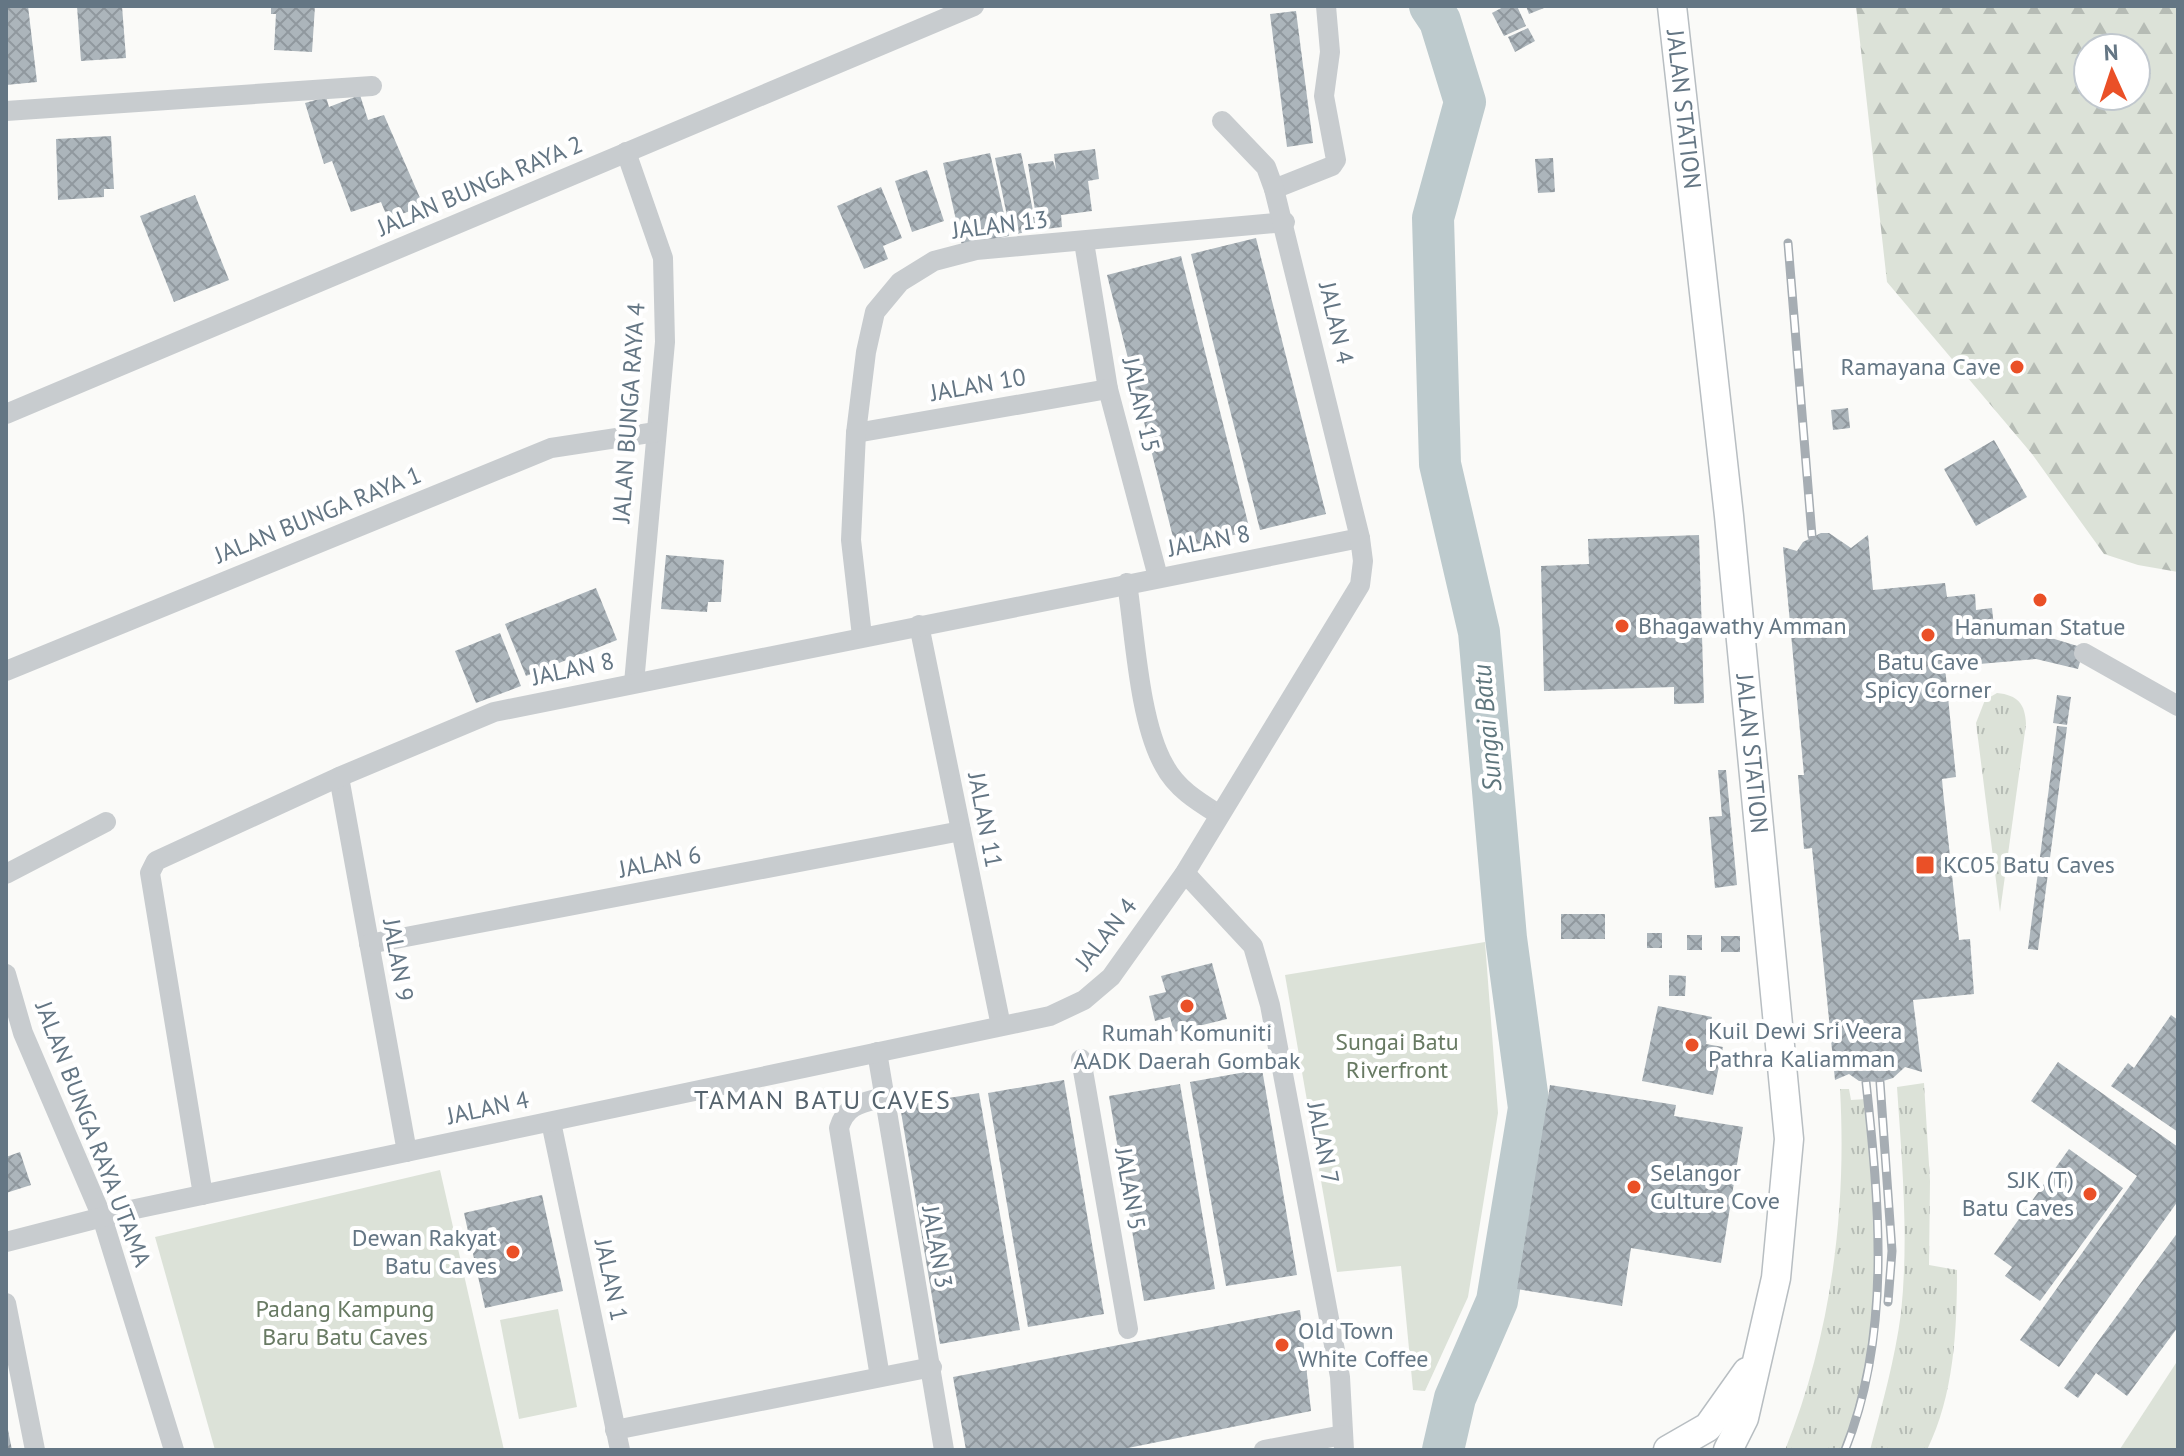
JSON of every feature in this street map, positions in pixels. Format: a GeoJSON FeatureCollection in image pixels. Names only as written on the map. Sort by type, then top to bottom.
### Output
{"type":"FeatureCollection","features":[{"type":"Feature","properties":{"kind":"street","name":"JALAN BUNGA RAYA 2"},"geometry":{"type":"LineString","coordinates":[[6,414],[974,6]]}},
{"type":"Feature","properties":{"kind":"street"},"geometry":{"type":"LineString","coordinates":[[1274,189],[1332,166],[1336,160],[1324,96],[1330,52],[1326,6]]}},
{"type":"Feature","properties":{"kind":"street","name":"JALAN STATION"},"geometry":{"type":"LineString","coordinates":[[1672,6],[1727,501],[1788,1111],[1788,1172],[1776,1278],[1744,1418],[1728,1450]]}},
{"type":"Feature","properties":{"kind":"street"},"geometry":{"type":"LineString","coordinates":[[6,111],[372,86]]}},
{"type":"Feature","properties":{"kind":"street","name":"JALAN 4"},"geometry":{"type":"LineString","coordinates":[[6,1242],[203,1195],[1050,1016],[1084,1000],[1111,977],[1185,873],[1218,814],[1360,585],[1363,561],[1360,538],[1285,222],[1266,167],[1222,121]]}},
{"type":"Feature","properties":{"kind":"street","name":"JALAN BUNGA RAYA 4"},"geometry":{"type":"LineString","coordinates":[[626,152],[663,258],[665,342],[634,683]]}},
{"type":"Feature","properties":{"kind":"street","name":"JALAN 13"},"geometry":{"type":"LineString","coordinates":[[862,636],[851,540],[856,433],[866,352],[875,312],[900,282],[934,261],[976,250],[1285,222]]}},
{"type":"Feature","properties":{"kind":"street","name":"JALAN 15"},"geometry":{"type":"LineString","coordinates":[[1084,242],[1108,389],[1158,577]]}},
{"type":"Feature","properties":{"kind":"street","name":"JALAN 10"},"geometry":{"type":"LineString","coordinates":[[856,433],[1108,389]]}},
{"type":"Feature","properties":{"kind":"street","name":"JALAN BUNGA RAYA 1"},"geometry":{"type":"LineString","coordinates":[[6,671],[551,448],[656,432]]}},
{"type":"Feature","properties":{"kind":"street","name":"JALAN 8"},"geometry":{"type":"LineString","coordinates":[[203,1195],[150,873],[156,861],[339,777],[494,712],[1360,538]]}},
{"type":"Feature","properties":{"kind":"street"},"geometry":{"type":"LineString","coordinates":[[1127,583],[1150,731],[1164,765],[1185,793],[1218,814]]}},
{"type":"Feature","properties":{"kind":"street","name":"JALAN 11"},"geometry":{"type":"LineString","coordinates":[[919,625],[1001,1026]]}},
{"type":"Feature","properties":{"kind":"street"},"geometry":{"type":"LineString","coordinates":[[2084,653],[2178,706]]}},
{"type":"Feature","properties":{"kind":"street","name":"JALAN 9"},"geometry":{"type":"LineString","coordinates":[[339,777],[407,1152]]}},
{"type":"Feature","properties":{"kind":"street"},"geometry":{"type":"LineString","coordinates":[[6,874],[106,822]]}},
{"type":"Feature","properties":{"kind":"street","name":"JALAN 6"},"geometry":{"type":"LineString","coordinates":[[369,944],[961,831]]}},
{"type":"Feature","properties":{"kind":"street","name":"JALAN 7"},"geometry":{"type":"LineString","coordinates":[[1185,873],[1253,946],[1270,1005],[1340,1377],[1343,1443]]}},
{"type":"Feature","properties":{"kind":"street","name":"JALAN BUNGA RAYA UTAMA"},"geometry":{"type":"LineString","coordinates":[[6,974],[23,1033],[102,1217],[174,1450]]}},
{"type":"Feature","properties":{"kind":"street","name":"JALAN 3"},"geometry":{"type":"LineString","coordinates":[[877,1052],[944,1450]]}},
{"type":"Feature","properties":{"kind":"street","name":"JALAN 5"},"geometry":{"type":"LineString","coordinates":[[1081,1059],[1128,1329]]}},
{"type":"Feature","properties":{"kind":"street"},"geometry":{"type":"LineString","coordinates":[[880,1377],[839,1128],[842,1117],[853,1105],[884,1097]]}},
{"type":"Feature","properties":{"kind":"street","name":"JALAN 1"},"geometry":{"type":"LineString","coordinates":[[551,1122],[618,1440]]}},
{"type":"Feature","properties":{"kind":"street"},"geometry":{"type":"LineString","coordinates":[[6,1303],[35,1450]]}},
{"type":"Feature","properties":{"kind":"street","name":"JALAN STATION"},"geometry":{"type":"LineString","coordinates":[[1668,1450],[1708,1427],[1756,1358]]}},
{"type":"Feature","properties":{"kind":"street"},"geometry":{"type":"LineString","coordinates":[[618,1440],[932,1367]]}},
{"type":"Feature","properties":{"kind":"street"},"geometry":{"type":"LineString","coordinates":[[1264,1450],[1343,1443]]}},
{"type":"Feature","properties":{"kind":"green space"},"geometry":{"type":"Polygon","coordinates":[[[1856,6],[2178,6],[2178,572],[2138,565],[2104,554],[2032,454],[1887,282],[1856,6]]]}},
{"type":"Feature","properties":{"kind":"green space"},"geometry":{"type":"Polygon","coordinates":[[[1997,693],[2019,702],[2026,724],[2000,912],[1976,723],[1985,700],[1997,693]]]}},
{"type":"Feature","properties":{"kind":"green space","name":"Sungai Batu Riverfront"},"geometry":{"type":"Polygon","coordinates":[[[1485,942],[1498,1113],[1468,1297],[1425,1391],[1413,1390],[1401,1266],[1337,1272],[1285,975],[1485,942]]]}},
{"type":"Feature","properties":{"kind":"green space"},"geometry":{"type":"Polygon","coordinates":[[[1924,1083],[1930,1181],[1929,1265],[1957,1270],[1952,1362],[1943,1407],[1927,1450],[1870,1450],[1888,1382],[1901,1313],[1904,1200],[1897,1087],[1924,1083]]]}},
{"type":"Feature","properties":{"kind":"green space"},"geometry":{"type":"Polygon","coordinates":[[[1840,1089],[1849,1089],[1851,1100],[1866,1099],[1873,1188],[1875,1276],[1866,1364],[1842,1450],[1785,1450],[1814,1363],[1832,1272],[1841,1181],[1840,1089]]]}},
{"type":"Feature","properties":{"kind":"green space","name":"Padang Kampung Baru Batu Caves"},"geometry":{"type":"Polygon","coordinates":[[[440,1170],[504,1450],[215,1450],[155,1237],[440,1170]]]}},
{"type":"Feature","properties":{"kind":"green space"},"geometry":{"type":"Polygon","coordinates":[[[558,1309],[577,1407],[519,1419],[500,1320],[558,1309]]]}},
{"type":"Feature","properties":{"kind":"green space"},"geometry":{"type":"Polygon","coordinates":[[[2178,1360],[2178,1450],[2120,1449],[2178,1360]]]}},
{"type":"Feature","properties":{"kind":"building"},"geometry":{"type":"Polygon","coordinates":[[[6,6],[28,6],[37,82],[6,85],[6,6]]]}},
{"type":"Feature","properties":{"kind":"building"},"geometry":{"type":"Polygon","coordinates":[[[77,6],[122,6],[126,58],[81,61],[77,6]]]}},
{"type":"Feature","properties":{"kind":"building"},"geometry":{"type":"Polygon","coordinates":[[[271,6],[315,6],[312,52],[274,50],[276,14],[271,14],[271,6]]]}},
{"type":"Feature","properties":{"kind":"building"},"geometry":{"type":"Polygon","coordinates":[[[1505,6],[1517,6],[1526,26],[1504,36],[1492,13],[1505,6]]]}},
{"type":"Feature","properties":{"kind":"building"},"geometry":{"type":"Polygon","coordinates":[[[1526,6],[1549,6],[1529,14],[1526,6]]]}},
{"type":"Feature","properties":{"kind":"building"},"geometry":{"type":"Polygon","coordinates":[[[1296,11],[1313,143],[1287,147],[1270,14],[1296,11]]]}},
{"type":"Feature","properties":{"kind":"building"},"geometry":{"type":"Polygon","coordinates":[[[1528,28],[1535,41],[1515,52],[1508,37],[1528,28]]]}},
{"type":"Feature","properties":{"kind":"building"},"geometry":{"type":"Polygon","coordinates":[[[360,95],[368,120],[384,115],[427,214],[414,219],[410,211],[388,219],[381,202],[351,212],[332,161],[324,164],[305,103],[326,97],[329,107],[360,95]]]}},
{"type":"Feature","properties":{"kind":"building"},"geometry":{"type":"Polygon","coordinates":[[[111,136],[114,189],[104,189],[104,197],[58,200],[56,139],[111,136]]]}},
{"type":"Feature","properties":{"kind":"building"},"geometry":{"type":"Polygon","coordinates":[[[1095,149],[1099,179],[1088,181],[1092,211],[1061,215],[1062,227],[1038,230],[1028,164],[1053,161],[1056,170],[1054,154],[1095,149]]]}},
{"type":"Feature","properties":{"kind":"building"},"geometry":{"type":"Polygon","coordinates":[[[990,153],[1009,236],[962,246],[943,163],[990,153]]]}},
{"type":"Feature","properties":{"kind":"building"},"geometry":{"type":"Polygon","coordinates":[[[1021,153],[1037,230],[1011,235],[995,158],[1021,153]]]}},
{"type":"Feature","properties":{"kind":"building"},"geometry":{"type":"Polygon","coordinates":[[[1553,158],[1555,192],[1538,193],[1535,159],[1553,158]]]}},
{"type":"Feature","properties":{"kind":"building"},"geometry":{"type":"Polygon","coordinates":[[[927,170],[944,221],[912,232],[895,181],[927,170]]]}},
{"type":"Feature","properties":{"kind":"building"},"geometry":{"type":"Polygon","coordinates":[[[881,187],[902,238],[883,246],[888,259],[864,269],[837,206],[881,187]]]}},
{"type":"Feature","properties":{"kind":"building"},"geometry":{"type":"Polygon","coordinates":[[[195,195],[229,280],[174,302],[140,216],[195,195]]]}},
{"type":"Feature","properties":{"kind":"building"},"geometry":{"type":"Polygon","coordinates":[[[1256,238],[1326,514],[1260,530],[1191,254],[1256,238]]]}},
{"type":"Feature","properties":{"kind":"building"},"geometry":{"type":"Polygon","coordinates":[[[1181,256],[1250,531],[1176,549],[1107,275],[1181,256]]]}},
{"type":"Feature","properties":{"kind":"building"},"geometry":{"type":"Polygon","coordinates":[[[1848,408],[1850,428],[1833,430],[1831,410],[1848,408]]]}},
{"type":"Feature","properties":{"kind":"building"},"geometry":{"type":"Polygon","coordinates":[[[1994,440],[2027,497],[1976,526],[1944,469],[1994,440]]]}},
{"type":"Feature","properties":{"kind":"building"},"geometry":{"type":"Polygon","coordinates":[[[1821,533],[1829,533],[1851,548],[1868,535],[1873,590],[1945,583],[1947,597],[1975,594],[1976,610],[1992,608],[1995,637],[2038,634],[2084,648],[2078,669],[2036,659],[1945,667],[1956,777],[1942,779],[1943,791],[1959,940],[1970,939],[1974,994],[1913,1000],[1922,1072],[1905,1067],[1893,1078],[1880,1082],[1859,1081],[1849,1074],[1835,1080],[1812,848],[1804,849],[1798,775],[1804,775],[1783,547],[1797,551],[1803,542],[1821,533]]]}},
{"type":"Feature","properties":{"kind":"building","name":"Bhagawathy Amman"},"geometry":{"type":"Polygon","coordinates":[[[1699,535],[1704,703],[1674,704],[1674,687],[1544,691],[1541,566],[1589,564],[1588,539],[1699,535]]]}},
{"type":"Feature","properties":{"kind":"building"},"geometry":{"type":"Polygon","coordinates":[[[666,555],[724,560],[721,602],[708,602],[707,612],[661,609],[666,555]]]}},
{"type":"Feature","properties":{"kind":"building"},"geometry":{"type":"Polygon","coordinates":[[[596,588],[617,640],[526,676],[505,624],[596,588]]]}},
{"type":"Feature","properties":{"kind":"building"},"geometry":{"type":"Polygon","coordinates":[[[500,633],[521,686],[476,703],[455,651],[500,633]]]}},
{"type":"Feature","properties":{"kind":"building"},"geometry":{"type":"Polygon","coordinates":[[[2057,695],[2071,697],[2067,725],[2053,723],[2057,695]]]}},
{"type":"Feature","properties":{"kind":"building"},"geometry":{"type":"Polygon","coordinates":[[[2057,726],[2067,727],[2038,950],[2028,949],[2057,726]]]}},
{"type":"Feature","properties":{"kind":"building"},"geometry":{"type":"Polygon","coordinates":[[[1718,770],[1726,770],[1737,885],[1715,888],[1709,817],[1722,816],[1718,770]]]}},
{"type":"Feature","properties":{"kind":"building"},"geometry":{"type":"Polygon","coordinates":[[[1561,914],[1605,914],[1605,939],[1561,939],[1561,914]]]}},
{"type":"Feature","properties":{"kind":"building"},"geometry":{"type":"Polygon","coordinates":[[[1647,933],[1662,933],[1662,948],[1647,948],[1647,933]]]}},
{"type":"Feature","properties":{"kind":"building"},"geometry":{"type":"Polygon","coordinates":[[[1687,935],[1702,935],[1702,950],[1687,950],[1687,935]]]}},
{"type":"Feature","properties":{"kind":"building"},"geometry":{"type":"Polygon","coordinates":[[[1721,936],[1740,936],[1740,952],[1721,952],[1721,936]]]}},
{"type":"Feature","properties":{"kind":"building","name":"Rumah Komuniti AADK Daerah Gombak"},"geometry":{"type":"Polygon","coordinates":[[[1212,963],[1227,1019],[1174,1032],[1170,1017],[1155,1021],[1149,996],[1166,992],[1161,976],[1212,963]]]}},
{"type":"Feature","properties":{"kind":"building"},"geometry":{"type":"Polygon","coordinates":[[[1669,975],[1686,976],[1685,996],[1669,996],[1669,975]]]}},
{"type":"Feature","properties":{"kind":"building"},"geometry":{"type":"Polygon","coordinates":[[[1658,1006],[1712,1017],[1706,1044],[1723,1047],[1713,1095],[1642,1081],[1658,1006]]]}},
{"type":"Feature","properties":{"kind":"building"},"geometry":{"type":"Polygon","coordinates":[[[2171,1015],[2178,1020],[2178,1132],[2111,1086],[2128,1063],[2134,1068],[2171,1015]]]}},
{"type":"Feature","properties":{"kind":"building"},"geometry":{"type":"Polygon","coordinates":[[[2058,1062],[2178,1147],[2178,1201],[2059,1367],[2020,1340],[2137,1176],[2031,1101],[2058,1062]]]}},
{"type":"Feature","properties":{"kind":"building"},"geometry":{"type":"Polygon","coordinates":[[[1262,1069],[1297,1275],[1226,1286],[1190,1082],[1262,1069]]]}},
{"type":"Feature","properties":{"kind":"building"},"geometry":{"type":"Polygon","coordinates":[[[1064,1080],[1104,1314],[1028,1327],[988,1093],[1064,1080]]]}},
{"type":"Feature","properties":{"kind":"building"},"geometry":{"type":"Polygon","coordinates":[[[1180,1084],[1215,1289],[1144,1301],[1109,1096],[1180,1084]]]}},
{"type":"Feature","properties":{"kind":"building","name":"Selangor Culture Cove"},"geometry":{"type":"Polygon","coordinates":[[[1550,1085],[1676,1105],[1674,1116],[1743,1127],[1721,1263],[1631,1248],[1622,1306],[1517,1289],[1550,1085]]]}},
{"type":"Feature","properties":{"kind":"building"},"geometry":{"type":"Polygon","coordinates":[[[979,1093],[1020,1330],[940,1344],[900,1106],[979,1093]]]}},
{"type":"Feature","properties":{"kind":"building"},"geometry":{"type":"Polygon","coordinates":[[[2069,1149],[2123,1188],[2040,1301],[2005,1276],[2012,1267],[1994,1254],[2069,1149]]]}},
{"type":"Feature","properties":{"kind":"building"},"geometry":{"type":"Polygon","coordinates":[[[20,1152],[31,1185],[6,1193],[6,1157],[20,1152]]]}},
{"type":"Feature","properties":{"kind":"building","name":"Dewan Rakyat Batu Caves"},"geometry":{"type":"Polygon","coordinates":[[[542,1195],[563,1291],[485,1308],[464,1213],[542,1195]]]}},
{"type":"Feature","properties":{"kind":"building"},"geometry":{"type":"Polygon","coordinates":[[[2178,1232],[2178,1327],[2127,1396],[2096,1373],[2078,1398],[2064,1388],[2178,1232]]]}},
{"type":"Feature","properties":{"kind":"building"},"geometry":{"type":"Polygon","coordinates":[[[1300,1310],[1311,1411],[1118,1450],[966,1450],[953,1377],[1300,1310]]]}},
{"type":"Feature","properties":{"kind":"building"},"geometry":{"type":"Polygon","coordinates":[[[7,1425],[12,1450],[6,1450],[7,1425]]]}},
{"type":"Feature","properties":{"kind":"waterway","name":"Sungai Batu"},"geometry":{"type":"LineString","coordinates":[[1430,6],[1440,21],[1465,102],[1433,218],[1440,464],[1479,632],[1506,938],[1529,1108],[1497,1301],[1455,1398],[1443,1450]]}},
{"type":"Feature","properties":{"kind":"railway"},"geometry":{"type":"LineString","coordinates":[[1788,243],[1812,536]]}},
{"type":"Feature","properties":{"kind":"railway"},"geometry":{"type":"LineString","coordinates":[[1845,1450],[1860,1406],[1876,1314],[1875,1174],[1866,1082]]}},
{"type":"Feature","properties":{"kind":"railway"},"geometry":{"type":"LineString","coordinates":[[1880,1082],[1892,1251],[1888,1302]]}},
{"type":"Feature","properties":{"kind":"place","name":"Ramayana Cave"},"geometry":{"type":"Point","coordinates":[2017,367]}},
{"type":"Feature","properties":{"kind":"place","name":"Hanuman Statue"},"geometry":{"type":"Point","coordinates":[2040,600]}},
{"type":"Feature","properties":{"kind":"place","name":"Bhagawathy Amman"},"geometry":{"type":"Point","coordinates":[1622,626]}},
{"type":"Feature","properties":{"kind":"place","name":"Batu Cave Spicy Corner"},"geometry":{"type":"Point","coordinates":[1928,635]}},
{"type":"Feature","properties":{"kind":"place","name":"KC05 Batu Caves"},"geometry":{"type":"Point","coordinates":[1925,865]}},
{"type":"Feature","properties":{"kind":"place","name":"Rumah Komuniti AADK Daerah Gombak"},"geometry":{"type":"Point","coordinates":[1187,1006]}},
{"type":"Feature","properties":{"kind":"place","name":"Kuil Dewi Sri Veera Pathra Kaliamman"},"geometry":{"type":"Point","coordinates":[1692,1045]}},
{"type":"Feature","properties":{"kind":"place","name":"Selangor Culture Cove"},"geometry":{"type":"Point","coordinates":[1634,1187]}},
{"type":"Feature","properties":{"kind":"place","name":"SJK (T) Batu Caves"},"geometry":{"type":"Point","coordinates":[2090,1194]}},
{"type":"Feature","properties":{"kind":"place","name":"Dewan Rakyat Batu Caves"},"geometry":{"type":"Point","coordinates":[513,1252]}},
{"type":"Feature","properties":{"kind":"place","name":"Old Town White Coffee"},"geometry":{"type":"Point","coordinates":[1282,1345]}},
{"type":"Feature","properties":{"kind":"district","name":"TAMAN BATU CAVES"},"geometry":{"type":"Point","coordinates":[823,1100]}}]}
